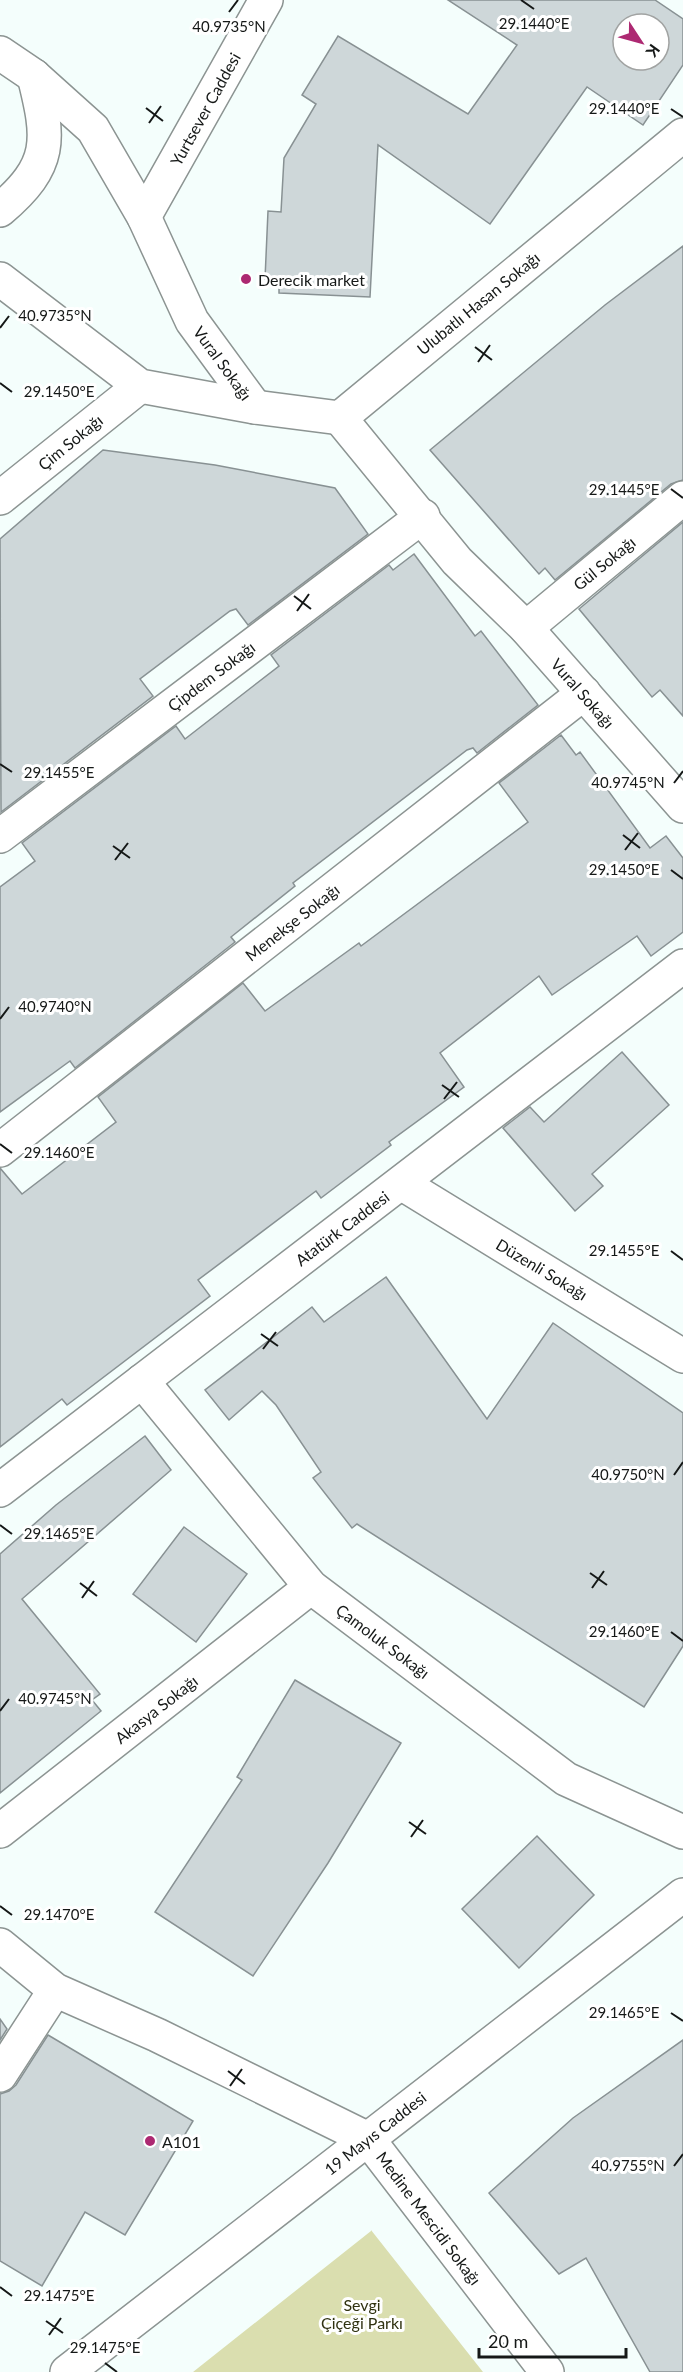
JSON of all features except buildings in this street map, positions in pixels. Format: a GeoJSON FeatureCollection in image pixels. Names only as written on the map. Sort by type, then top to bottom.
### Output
{"type":"FeatureCollection","features":[{"type":"Feature","properties":{"kind":"street","name":"Yurtsever Caddesi"},"geometry":{"type":"LineString","coordinates":[[144,217],[266,0]]}},
{"type":"Feature","properties":{"kind":"street","name":"Vural Sokağı"},"geometry":{"type":"LineString","coordinates":[[0,53],[34,76],[93,129],[144,217],[192,321],[255,407]]}},
{"type":"Feature","properties":{"kind":"street"},"geometry":{"type":"LineString","coordinates":[[0,210],[18,194],[38,168],[44,145],[44,117],[34,76]]}},
{"type":"Feature","properties":{"kind":"street","name":"Ulubatlı Hasan Sokağı"},"geometry":{"type":"LineString","coordinates":[[340,418],[683,135]]}},
{"type":"Feature","properties":{"kind":"street","name":"Vural Sokağı"},"geometry":{"type":"LineString","coordinates":[[0,279],[140,386],[255,407]]}},
{"type":"Feature","properties":{"kind":"street","name":"Çim Sokağı"},"geometry":{"type":"LineString","coordinates":[[0,498],[140,386]]}},
{"type":"Feature","properties":{"kind":"street"},"geometry":{"type":"LineString","coordinates":[[255,407],[340,418]]}},
{"type":"Feature","properties":{"kind":"street","name":"Vural Sokağı"},"geometry":{"type":"LineString","coordinates":[[340,418],[423,516],[457,561],[526,628],[683,806]]}},
{"type":"Feature","properties":{"kind":"street","name":"Gül Sokağı"},"geometry":{"type":"LineString","coordinates":[[526,628],[683,498]]}},
{"type":"Feature","properties":{"kind":"street","name":"Çipdem Sokağı"},"geometry":{"type":"LineString","coordinates":[[0,836],[423,516]]}},
{"type":"Feature","properties":{"kind":"street","name":"Menekşe Sokağı"},"geometry":{"type":"LineString","coordinates":[[0,1150],[584,693]]}},
{"type":"Feature","properties":{"kind":"street","name":"Atatürk Caddesi"},"geometry":{"type":"LineString","coordinates":[[0,1490],[683,966]]}},
{"type":"Feature","properties":{"kind":"street","name":"Düzenli Sokağı"},"geometry":{"type":"LineString","coordinates":[[401,1183],[683,1356]]}},
{"type":"Feature","properties":{"kind":"street","name":"Çamoluk Sokağı"},"geometry":{"type":"LineString","coordinates":[[142,1380],[311,1587],[566,1779],[683,1832]]}},
{"type":"Feature","properties":{"kind":"street","name":"Akasya Sokağı"},"geometry":{"type":"LineString","coordinates":[[0,1831],[311,1587]]}},
{"type":"Feature","properties":{"kind":"street","name":"19 Mayıs Caddesi"},"geometry":{"type":"LineString","coordinates":[[67,2372],[683,1895]]}},
{"type":"Feature","properties":{"kind":"street","name":"Medine Mescidi Sokağı"},"geometry":{"type":"LineString","coordinates":[[0,1945],[55,1990],[157,2035],[369,2139],[547,2372]]}},
{"type":"Feature","properties":{"kind":"street"},"geometry":{"type":"LineString","coordinates":[[0,2074],[55,1990]]}},
{"type":"Feature","properties":{"kind":"green space","name":"Sevgi Çiçeği Parkı"},"geometry":{"type":"Polygon","coordinates":[[[371,2231],[483,2372],[193,2372],[371,2231]]]}},
{"type":"Feature","properties":{"kind":"place","name":"Derecik market"},"geometry":{"type":"Point","coordinates":[246,279]}},
{"type":"Feature","properties":{"kind":"place","name":"A101"},"geometry":{"type":"Point","coordinates":[150,2141]}}]}
